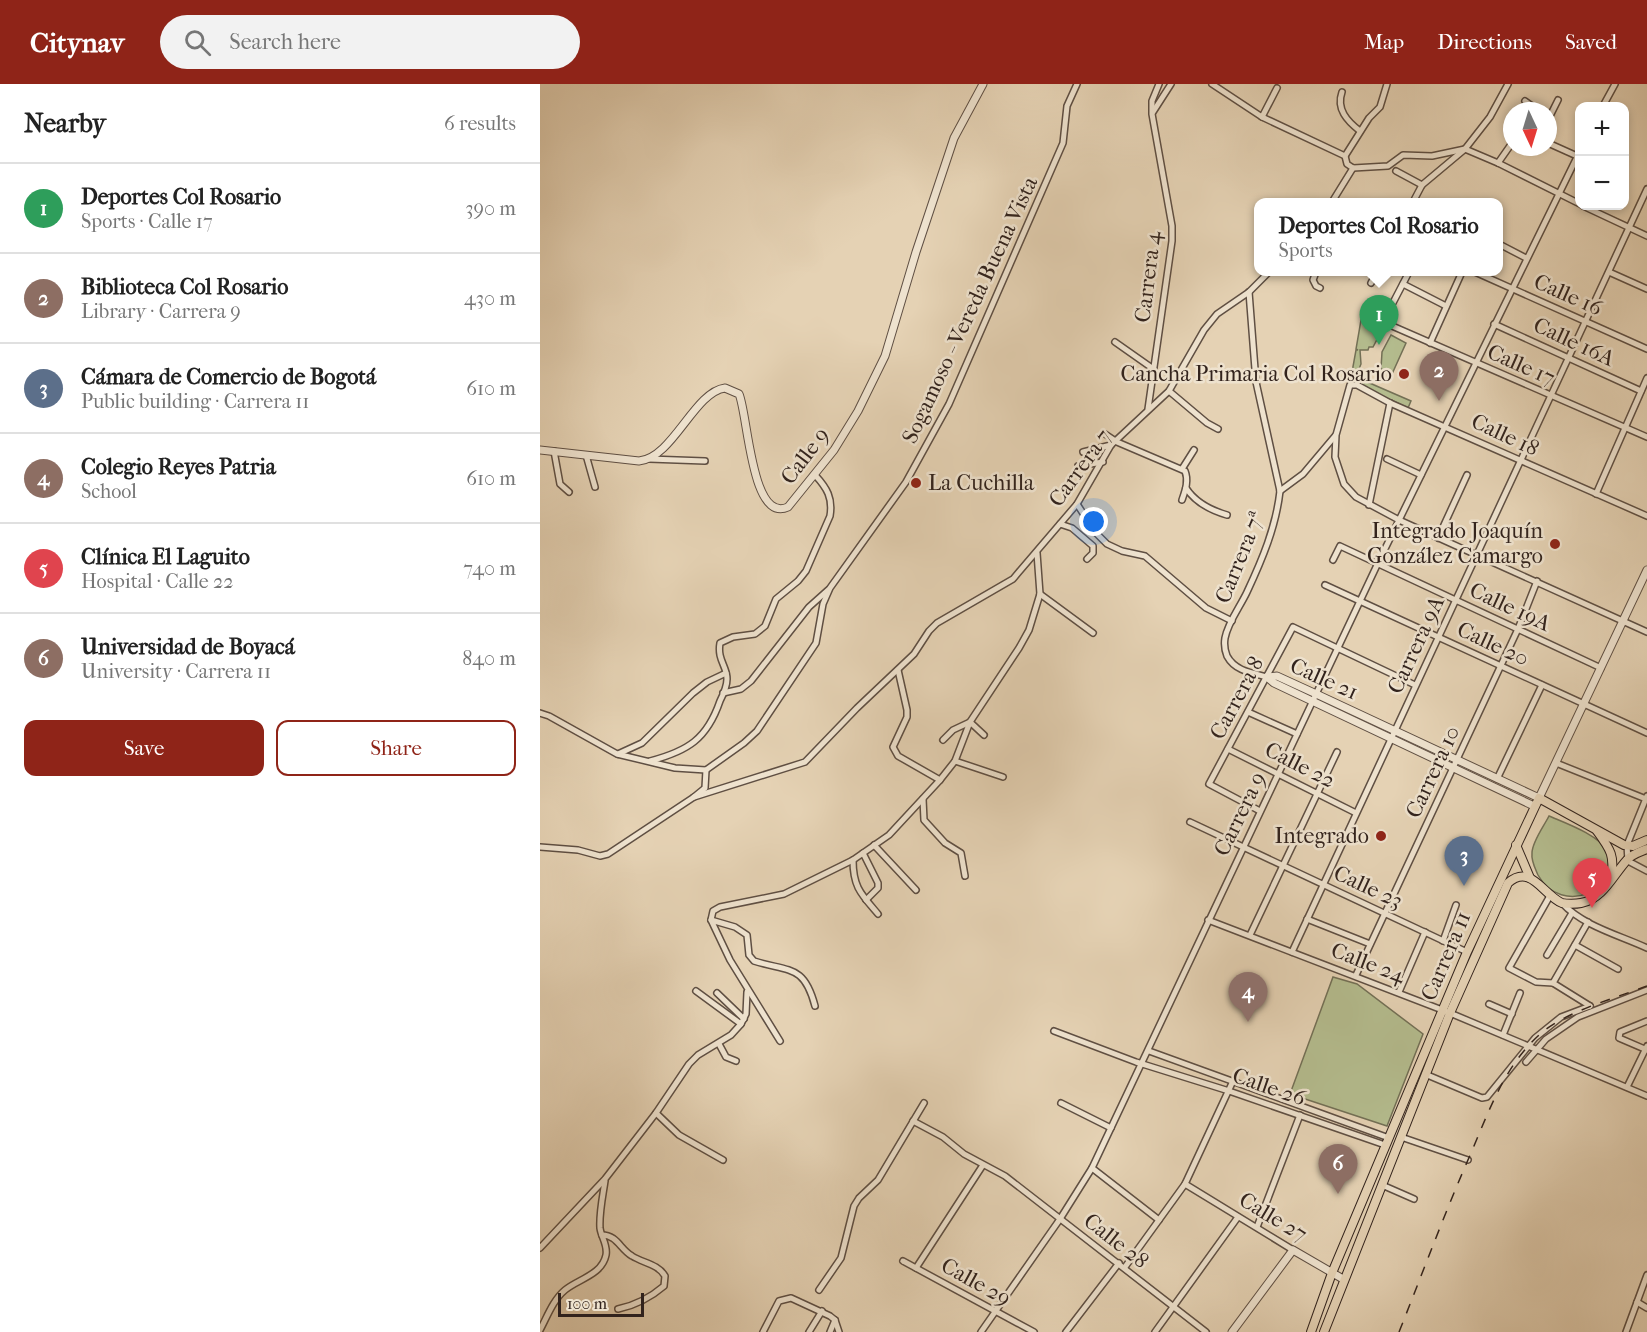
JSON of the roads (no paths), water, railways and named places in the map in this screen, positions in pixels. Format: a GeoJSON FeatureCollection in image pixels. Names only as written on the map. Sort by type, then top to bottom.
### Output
{"type":"FeatureCollection","features":[{"type":"Feature","properties":{"kind":"main road","name":"Calle 21"},"geometry":{"type":"LineString","coordinates":[[1537,802],[1630,845]]}},
{"type":"Feature","properties":{"kind":"main road","name":"Carrera 11"},"geometry":{"type":"LineString","coordinates":[[1324,1332],[1425,1074],[1467,952],[1537,802]]}},
{"type":"Feature","properties":{"kind":"main road"},"geometry":{"type":"LineString","coordinates":[[1595,829],[1613,856],[1610,882]]}},
{"type":"Feature","properties":{"kind":"main road"},"geometry":{"type":"LineString","coordinates":[[1630,845],[1647,840]]}},
{"type":"Feature","properties":{"kind":"main road"},"geometry":{"type":"LineString","coordinates":[[1516,845],[1530,878],[1562,903],[1582,903],[1597,896],[1629,857],[1647,849]]}},
{"type":"Feature","properties":{"kind":"main road","name":"Carrera 11"},"geometry":{"type":"LineString","coordinates":[[1311,1332],[1332,1273],[1387,1141],[1446,1011],[1508,883],[1521,876],[1530,878]]}},
{"type":"Feature","properties":{"kind":"street","name":"Calle 9"},"geometry":{"type":"LineString","coordinates":[[649,459],[665,445],[712,393],[725,388],[733,390],[739,394],[743,403],[749,451],[764,495],[772,508],[782,510],[788,507],[834,450],[858,411],[885,356],[916,252],[954,138],[982,84]]}},
{"type":"Feature","properties":{"kind":"street","name":"Sogamoso - Vereda Buena Vista"},"geometry":{"type":"LineString","coordinates":[[706,770],[757,731],[816,643],[823,604],[830,588],[906,482],[949,404],[1063,143],[1067,106],[1077,84]]}},
{"type":"Feature","properties":{"kind":"street","name":"Carrera 4"},"geometry":{"type":"LineString","coordinates":[[1148,409],[1152,368],[1172,241],[1172,226],[1152,114],[1152,101],[1159,84]]}},
{"type":"Feature","properties":{"kind":"street"},"geometry":{"type":"LineString","coordinates":[[1152,114],[1171,84]]}},
{"type":"Feature","properties":{"kind":"street"},"geometry":{"type":"LineString","coordinates":[[1212,84],[1262,117],[1345,156]]}},
{"type":"Feature","properties":{"kind":"street"},"geometry":{"type":"LineString","coordinates":[[1387,84],[1380,107],[1368,118],[1345,156],[1347,164],[1353,168],[1388,166],[1403,155],[1432,156],[1465,149],[1575,202]]}},
{"type":"Feature","properties":{"kind":"street"},"geometry":{"type":"LineString","coordinates":[[1415,198],[1422,185],[1465,149],[1490,117],[1508,84]]}},
{"type":"Feature","properties":{"kind":"street"},"geometry":{"type":"LineString","coordinates":[[1606,102],[1616,84]]}},
{"type":"Feature","properties":{"kind":"street"},"geometry":{"type":"LineString","coordinates":[[1262,117],[1277,88]]}},
{"type":"Feature","properties":{"kind":"street"},"geometry":{"type":"LineString","coordinates":[[1342,92],[1339,100],[1341,112],[1359,131]]}},
{"type":"Feature","properties":{"kind":"street"},"geometry":{"type":"LineString","coordinates":[[1557,146],[1575,153]]}},
{"type":"Feature","properties":{"kind":"street"},"geometry":{"type":"LineString","coordinates":[[1498,163],[1503,156]]}},
{"type":"Feature","properties":{"kind":"street","name":"Carrera 9"},"geometry":{"type":"LineString","coordinates":[[981,1332],[1060,1219],[1092,1168],[1378,563],[1446,426],[1474,362],[1577,156]]}},
{"type":"Feature","properties":{"kind":"street"},"geometry":{"type":"LineString","coordinates":[[1335,198],[1353,168]]}},
{"type":"Feature","properties":{"kind":"street"},"geometry":{"type":"LineString","coordinates":[[1396,171],[1422,185]]}},
{"type":"Feature","properties":{"kind":"street","name":"Carrera 9A"},"geometry":{"type":"LineString","coordinates":[[1292,952],[1647,189]]}},
{"type":"Feature","properties":{"kind":"street"},"geometry":{"type":"LineString","coordinates":[[1592,210],[1647,236]]}},
{"type":"Feature","properties":{"kind":"street"},"geometry":{"type":"LineString","coordinates":[[1503,246],[1526,258]]}},
{"type":"Feature","properties":{"kind":"street"},"geometry":{"type":"LineString","coordinates":[[1609,272],[1647,289]]}},
{"type":"Feature","properties":{"kind":"street","name":"Carrera 7"},"geometry":{"type":"LineString","coordinates":[[694,797],[806,762],[857,708],[914,654],[937,623],[1013,579],[1077,504],[1114,444],[1169,391],[1204,330],[1231,303],[1249,292],[1265,276]]}},
{"type":"Feature","properties":{"kind":"street"},"geometry":{"type":"LineString","coordinates":[[1314,276],[1313,280],[1320,288]]}},
{"type":"Feature","properties":{"kind":"street"},"geometry":{"type":"LineString","coordinates":[[1371,283],[1375,276]]}},
{"type":"Feature","properties":{"kind":"street"},"geometry":{"type":"LineString","coordinates":[[1407,276],[1403,284],[1446,306]]}},
{"type":"Feature","properties":{"kind":"street"},"geometry":{"type":"LineString","coordinates":[[1430,343],[1460,276]]}},
{"type":"Feature","properties":{"kind":"street","name":"Calle 16"},"geometry":{"type":"LineString","coordinates":[[1484,276],[1647,349]]}},
{"type":"Feature","properties":{"kind":"street","name":"Calle 17"},"geometry":{"type":"LineString","coordinates":[[1403,284],[1383,322],[1647,437]]}},
{"type":"Feature","properties":{"kind":"street","name":"Carrera 7ª"},"geometry":{"type":"LineString","coordinates":[[1249,292],[1256,382],[1280,491],[1279,508],[1257,571],[1232,621],[1224,644],[1228,658],[1238,669],[1267,676]]}},
{"type":"Feature","properties":{"kind":"street","name":"Calle 16A"},"geometry":{"type":"LineString","coordinates":[[1494,324],[1641,391]]}},
{"type":"Feature","properties":{"kind":"street"},"geometry":{"type":"LineString","coordinates":[[1115,342],[1152,368]]}},
{"type":"Feature","properties":{"kind":"street"},"geometry":{"type":"LineString","coordinates":[[1596,494],[1647,378]]}},
{"type":"Feature","properties":{"kind":"street","name":"Calle 18"},"geometry":{"type":"LineString","coordinates":[[1336,435],[1350,385],[1357,385],[1390,403],[1647,516]]}},
{"type":"Feature","properties":{"kind":"street"},"geometry":{"type":"LineString","coordinates":[[1169,391],[1207,423],[1218,429]]}},
{"type":"Feature","properties":{"kind":"street"},"geometry":{"type":"LineString","coordinates":[[1369,505],[1390,403]]}},
{"type":"Feature","properties":{"kind":"street"},"geometry":{"type":"LineString","coordinates":[[1105,434],[1114,444],[1183,470],[1187,476],[1182,500]]}},
{"type":"Feature","properties":{"kind":"street"},"geometry":{"type":"LineString","coordinates":[[1280,491],[1303,474],[1336,435]]}},
{"type":"Feature","properties":{"kind":"street"},"geometry":{"type":"LineString","coordinates":[[1336,435],[1335,457],[1344,484],[1356,497],[1399,520],[1647,632]]}},
{"type":"Feature","properties":{"kind":"street"},"geometry":{"type":"LineString","coordinates":[[1083,452],[1114,444]]}},
{"type":"Feature","properties":{"kind":"street"},"geometry":{"type":"LineString","coordinates":[[540,450],[639,460],[705,461]]}},
{"type":"Feature","properties":{"kind":"street"},"geometry":{"type":"LineString","coordinates":[[1183,470],[1194,450]]}},
{"type":"Feature","properties":{"kind":"street"},"geometry":{"type":"LineString","coordinates":[[554,451],[560,484],[569,492]]}},
{"type":"Feature","properties":{"kind":"street"},"geometry":{"type":"LineString","coordinates":[[586,455],[595,488]]}},
{"type":"Feature","properties":{"kind":"street"},"geometry":{"type":"LineString","coordinates":[[1387,459],[1421,475]]}},
{"type":"Feature","properties":{"kind":"street"},"geometry":{"type":"LineString","coordinates":[[1078,466],[1102,462]]}},
{"type":"Feature","properties":{"kind":"street"},"geometry":{"type":"LineString","coordinates":[[647,762],[679,753],[705,732],[713,720],[727,680],[720,660],[720,643],[760,631],[765,626],[776,599],[798,581],[806,571],[830,516],[832,506],[828,491],[815,475]]}},
{"type":"Feature","properties":{"kind":"street"},"geometry":{"type":"LineString","coordinates":[[1438,538],[1467,475]]}},
{"type":"Feature","properties":{"kind":"street"},"geometry":{"type":"LineString","coordinates":[[1186,488],[1192,497],[1211,509],[1227,515]]}},
{"type":"Feature","properties":{"kind":"street"},"geometry":{"type":"LineString","coordinates":[[1077,504],[1095,532],[1107,544],[1145,556],[1206,608],[1232,621]]}},
{"type":"Feature","properties":{"kind":"street"},"geometry":{"type":"LineString","coordinates":[[1060,524],[1072,528],[1093,546],[1093,552],[1087,560]]}},
{"type":"Feature","properties":{"kind":"street","name":"Calle 19A"},"geometry":{"type":"LineString","coordinates":[[1333,560],[1340,546],[1600,668]]}},
{"type":"Feature","properties":{"kind":"street"},"geometry":{"type":"LineString","coordinates":[[780,1041],[747,990],[711,920],[713,911],[720,907],[784,894],[853,860],[889,835],[940,780],[955,761],[970,722],[1019,648],[1033,619],[1040,594],[1037,553]]}},
{"type":"Feature","properties":{"kind":"street","name":"Carrera 11"},"geometry":{"type":"LineString","coordinates":[[1537,802],[1647,570]]}},
{"type":"Feature","properties":{"kind":"street","name":"Carrera 10"},"geometry":{"type":"LineString","coordinates":[[1356,975],[1518,628],[1537,581]]}},
{"type":"Feature","properties":{"kind":"street","name":"Calle 20"},"geometry":{"type":"LineString","coordinates":[[1325,585],[1647,733]]}},
{"type":"Feature","properties":{"kind":"street"},"geometry":{"type":"LineString","coordinates":[[723,693],[741,689],[751,681],[809,607],[830,588]]}},
{"type":"Feature","properties":{"kind":"street"},"geometry":{"type":"LineString","coordinates":[[1040,594],[1093,633]]}},
{"type":"Feature","properties":{"kind":"street","name":"Carrera 8"},"geometry":{"type":"LineString","coordinates":[[1260,811],[1209,784],[1293,627],[1338,648]]}},
{"type":"Feature","properties":{"kind":"street"},"geometry":{"type":"LineString","coordinates":[[1338,648],[1415,685]]}},
{"type":"Feature","properties":{"kind":"street"},"geometry":{"type":"LineString","coordinates":[[898,670],[907,717],[893,747],[898,756],[940,780]]}},
{"type":"Feature","properties":{"kind":"street"},"geometry":{"type":"LineString","coordinates":[[617,754],[642,743],[693,693],[726,672]]}},
{"type":"Feature","properties":{"kind":"street","name":"Calle 21"},"geometry":{"type":"LineString","coordinates":[[1267,676],[1274,683],[1394,730],[1497,779],[1537,802]]}},
{"type":"Feature","properties":{"kind":"street"},"geometry":{"type":"LineString","coordinates":[[1497,779],[1542,685]]}},
{"type":"Feature","properties":{"kind":"street","name":"Calle 21"},"geometry":{"type":"LineString","coordinates":[[1315,698],[1391,738],[1537,802]]}},
{"type":"Feature","properties":{"kind":"street"},"geometry":{"type":"LineString","coordinates":[[1248,712],[1297,734]]}},
{"type":"Feature","properties":{"kind":"street"},"geometry":{"type":"LineString","coordinates":[[540,713],[617,754],[675,768],[706,770],[705,788],[608,854],[600,856],[578,850],[540,847]]}},
{"type":"Feature","properties":{"kind":"street"},"geometry":{"type":"LineString","coordinates":[[970,722],[984,735]]}},
{"type":"Feature","properties":{"kind":"street"},"geometry":{"type":"LineString","coordinates":[[943,740],[953,730],[970,722]]}},
{"type":"Feature","properties":{"kind":"street","name":"Calle 22"},"geometry":{"type":"LineString","coordinates":[[1228,749],[1356,813]]}},
{"type":"Feature","properties":{"kind":"street"},"geometry":{"type":"LineString","coordinates":[[1250,935],[1337,752]]}},
{"type":"Feature","properties":{"kind":"street"},"geometry":{"type":"LineString","coordinates":[[955,761],[1003,777]]}},
{"type":"Feature","properties":{"kind":"street"},"geometry":{"type":"LineString","coordinates":[[1556,763],[1646,797],[1630,845],[1629,857],[1630,863],[1647,872]]}},
{"type":"Feature","properties":{"kind":"street"},"geometry":{"type":"LineString","coordinates":[[922,799],[924,820],[945,843],[961,853],[964,876]]}},
{"type":"Feature","properties":{"kind":"street","name":"Calle 23"},"geometry":{"type":"LineString","coordinates":[[1190,822],[1467,952]]}},
{"type":"Feature","properties":{"kind":"street"},"geometry":{"type":"LineString","coordinates":[[874,845],[916,890]]}},
{"type":"Feature","properties":{"kind":"street"},"geometry":{"type":"LineString","coordinates":[[863,853],[878,882],[878,888],[866,900]]}},
{"type":"Feature","properties":{"kind":"street"},"geometry":{"type":"LineString","coordinates":[[853,860],[854,880],[878,914]]}},
{"type":"Feature","properties":{"kind":"street"},"geometry":{"type":"LineString","coordinates":[[1425,1074],[1482,1098],[1487,1097],[1491,1095],[1527,1046],[1547,1026],[1561,1017],[1590,1006],[1553,983],[1536,982],[1509,969],[1525,936],[1551,894]]}},
{"type":"Feature","properties":{"kind":"street"},"geometry":{"type":"LineString","coordinates":[[1562,903],[1572,913],[1588,922],[1647,948]]}},
{"type":"Feature","properties":{"kind":"street"},"geometry":{"type":"LineString","coordinates":[[1443,941],[1456,904]]}},
{"type":"Feature","properties":{"kind":"street"},"geometry":{"type":"LineString","coordinates":[[1547,955],[1572,913]]}},
{"type":"Feature","properties":{"kind":"street"},"geometry":{"type":"LineString","coordinates":[[1307,919],[1370,945]]}},
{"type":"Feature","properties":{"kind":"street"},"geometry":{"type":"LineString","coordinates":[[711,920],[735,927],[747,935],[749,955],[754,961],[799,974],[810,987],[815,1006]]}},
{"type":"Feature","properties":{"kind":"street","name":"Calle 24"},"geometry":{"type":"LineString","coordinates":[[1208,920],[1399,992],[1647,1096]]}},
{"type":"Feature","properties":{"kind":"street"},"geometry":{"type":"LineString","coordinates":[[1553,983],[1588,922]]}},
{"type":"Feature","properties":{"kind":"street"},"geometry":{"type":"LineString","coordinates":[[1399,992],[1425,933]]}},
{"type":"Feature","properties":{"kind":"street"},"geometry":{"type":"LineString","coordinates":[[1575,945],[1618,969]]}},
{"type":"Feature","properties":{"kind":"street"},"geometry":{"type":"LineString","coordinates":[[540,1248],[605,1179],[656,1113],[689,1064],[698,1055],[731,1035],[742,1022],[747,1008],[747,990]]}},
{"type":"Feature","properties":{"kind":"street"},"geometry":{"type":"LineString","coordinates":[[1526,1062],[1546,1040],[1578,1017],[1647,990]]}},
{"type":"Feature","properties":{"kind":"street"},"geometry":{"type":"LineString","coordinates":[[696,991],[742,1022]]}},
{"type":"Feature","properties":{"kind":"street"},"geometry":{"type":"LineString","coordinates":[[717,993],[742,1022]]}},
{"type":"Feature","properties":{"kind":"street"},"geometry":{"type":"LineString","coordinates":[[1503,1035],[1520,993]]}},
{"type":"Feature","properties":{"kind":"street"},"geometry":{"type":"LineString","coordinates":[[1489,1004],[1512,1014]]}},
{"type":"Feature","properties":{"kind":"street"},"geometry":{"type":"LineString","coordinates":[[1627,1087],[1646,1048],[1620,1038],[1619,1035],[1620,1032],[1647,1021]]}},
{"type":"Feature","properties":{"kind":"street","name":"Calle 26"},"geometry":{"type":"LineString","coordinates":[[1054,1031],[1142,1064],[1387,1141]]}},
{"type":"Feature","properties":{"kind":"street"},"geometry":{"type":"LineString","coordinates":[[719,1044],[726,1057],[736,1061]]}},
{"type":"Feature","properties":{"kind":"street","name":"Calle 26"},"geometry":{"type":"LineString","coordinates":[[1149,1051],[1387,1141]]}},
{"type":"Feature","properties":{"kind":"street"},"geometry":{"type":"LineString","coordinates":[[1125,1268],[1185,1184],[1233,1081]]}},
{"type":"Feature","properties":{"kind":"street"},"geometry":{"type":"LineString","coordinates":[[819,1290],[841,1258],[854,1206],[878,1180],[924,1103]]}},
{"type":"Feature","properties":{"kind":"street"},"geometry":{"type":"LineString","coordinates":[[1061,1103],[1111,1128]]}},
{"type":"Feature","properties":{"kind":"street"},"geometry":{"type":"LineString","coordinates":[[656,1113],[679,1135],[723,1160]]}},
{"type":"Feature","properties":{"kind":"street"},"geometry":{"type":"LineString","coordinates":[[1257,1227],[1300,1115]]}},
{"type":"Feature","properties":{"kind":"street","name":"Calle 28"},"geometry":{"type":"LineString","coordinates":[[912,1121],[943,1137],[983,1166],[1005,1176],[1206,1332]]}},
{"type":"Feature","properties":{"kind":"street"},"geometry":{"type":"LineString","coordinates":[[1401,1137],[1468,1160]]}},
{"type":"Feature","properties":{"kind":"street"},"geometry":{"type":"LineString","coordinates":[[915,1268],[983,1166]]}},
{"type":"Feature","properties":{"kind":"street"},"geometry":{"type":"LineString","coordinates":[[1092,1168],[1159,1220]]}},
{"type":"Feature","properties":{"kind":"street"},"geometry":{"type":"LineString","coordinates":[[540,1330],[564,1291],[596,1273],[605,1260],[606,1246],[600,1224],[605,1179]]}},
{"type":"Feature","properties":{"kind":"street","name":"Calle 27"},"geometry":{"type":"LineString","coordinates":[[1185,1184],[1343,1279]]}},
{"type":"Feature","properties":{"kind":"street"},"geometry":{"type":"LineString","coordinates":[[1382,1185],[1414,1199]]}},
{"type":"Feature","properties":{"kind":"street"},"geometry":{"type":"LineString","coordinates":[[1155,1332],[1238,1217]]}},
{"type":"Feature","properties":{"kind":"street"},"geometry":{"type":"LineString","coordinates":[[602,1234],[613,1237],[630,1255],[657,1268],[665,1276],[664,1286],[650,1298],[618,1309]]}},
{"type":"Feature","properties":{"kind":"street"},"geometry":{"type":"LineString","coordinates":[[1232,1332],[1293,1250]]}},
{"type":"Feature","properties":{"kind":"street","name":"Calle 29"},"geometry":{"type":"LineString","coordinates":[[903,1261],[1034,1332]]}},
{"type":"Feature","properties":{"kind":"street"},"geometry":{"type":"LineString","coordinates":[[1066,1332],[1119,1263]]}},
{"type":"Feature","properties":{"kind":"street"},"geometry":{"type":"LineString","coordinates":[[1626,1332],[1647,1275]]}},
{"type":"Feature","properties":{"kind":"street"},"geometry":{"type":"LineString","coordinates":[[763,1332],[779,1300],[791,1298],[822,1311],[835,1320],[839,1332]]}},
{"type":"Feature","properties":{"kind":"street"},"geometry":{"type":"LineString","coordinates":[[1637,1302],[1647,1308]]}},
{"type":"Feature","properties":{"kind":"street"},"geometry":{"type":"LineString","coordinates":[[809,1332],[822,1311]]}},
{"type":"Feature","properties":{"kind":"street"},"geometry":{"type":"LineString","coordinates":[[830,1332],[835,1320]]}},
{"type":"Feature","properties":{"kind":"railway"},"geometry":{"type":"LineString","coordinates":[[1399,1332],[1484,1121],[1516,1061],[1539,1035],[1562,1019],[1590,1006],[1647,986]]}},
{"type":"Feature","properties":{"kind":"place","name":"Deportes Col Rosario"},"geometry":{"type":"Point","coordinates":[1379,345]}},
{"type":"Feature","properties":{"kind":"place","name":"Cancha Primaria Col Rosario"},"geometry":{"type":"Point","coordinates":[1404,374]}},
{"type":"Feature","properties":{"kind":"place","name":"Biblioteca Col Rosario"},"geometry":{"type":"Point","coordinates":[1439,401]}},
{"type":"Feature","properties":{"kind":"place","name":"La Cuchilla"},"geometry":{"type":"Point","coordinates":[916,483]}},
{"type":"Feature","properties":{"kind":"place","name":"Integrado Joaquín González Camargo"},"geometry":{"type":"Point","coordinates":[1555,544]}},
{"type":"Feature","properties":{"kind":"place","name":"Integrado"},"geometry":{"type":"Point","coordinates":[1381,836]}},
{"type":"Feature","properties":{"kind":"place","name":"Cámara de Comercio de Bogotá"},"geometry":{"type":"Point","coordinates":[1464,886]}},
{"type":"Feature","properties":{"kind":"place","name":"Clínica El Laguito"},"geometry":{"type":"Point","coordinates":[1592,908]}},
{"type":"Feature","properties":{"kind":"place","name":"Colegio Reyes Patria"},"geometry":{"type":"Point","coordinates":[1248,1022]}},
{"type":"Feature","properties":{"kind":"place","name":"Universidad de Boyacá"},"geometry":{"type":"Point","coordinates":[1338,1194]}}]}
